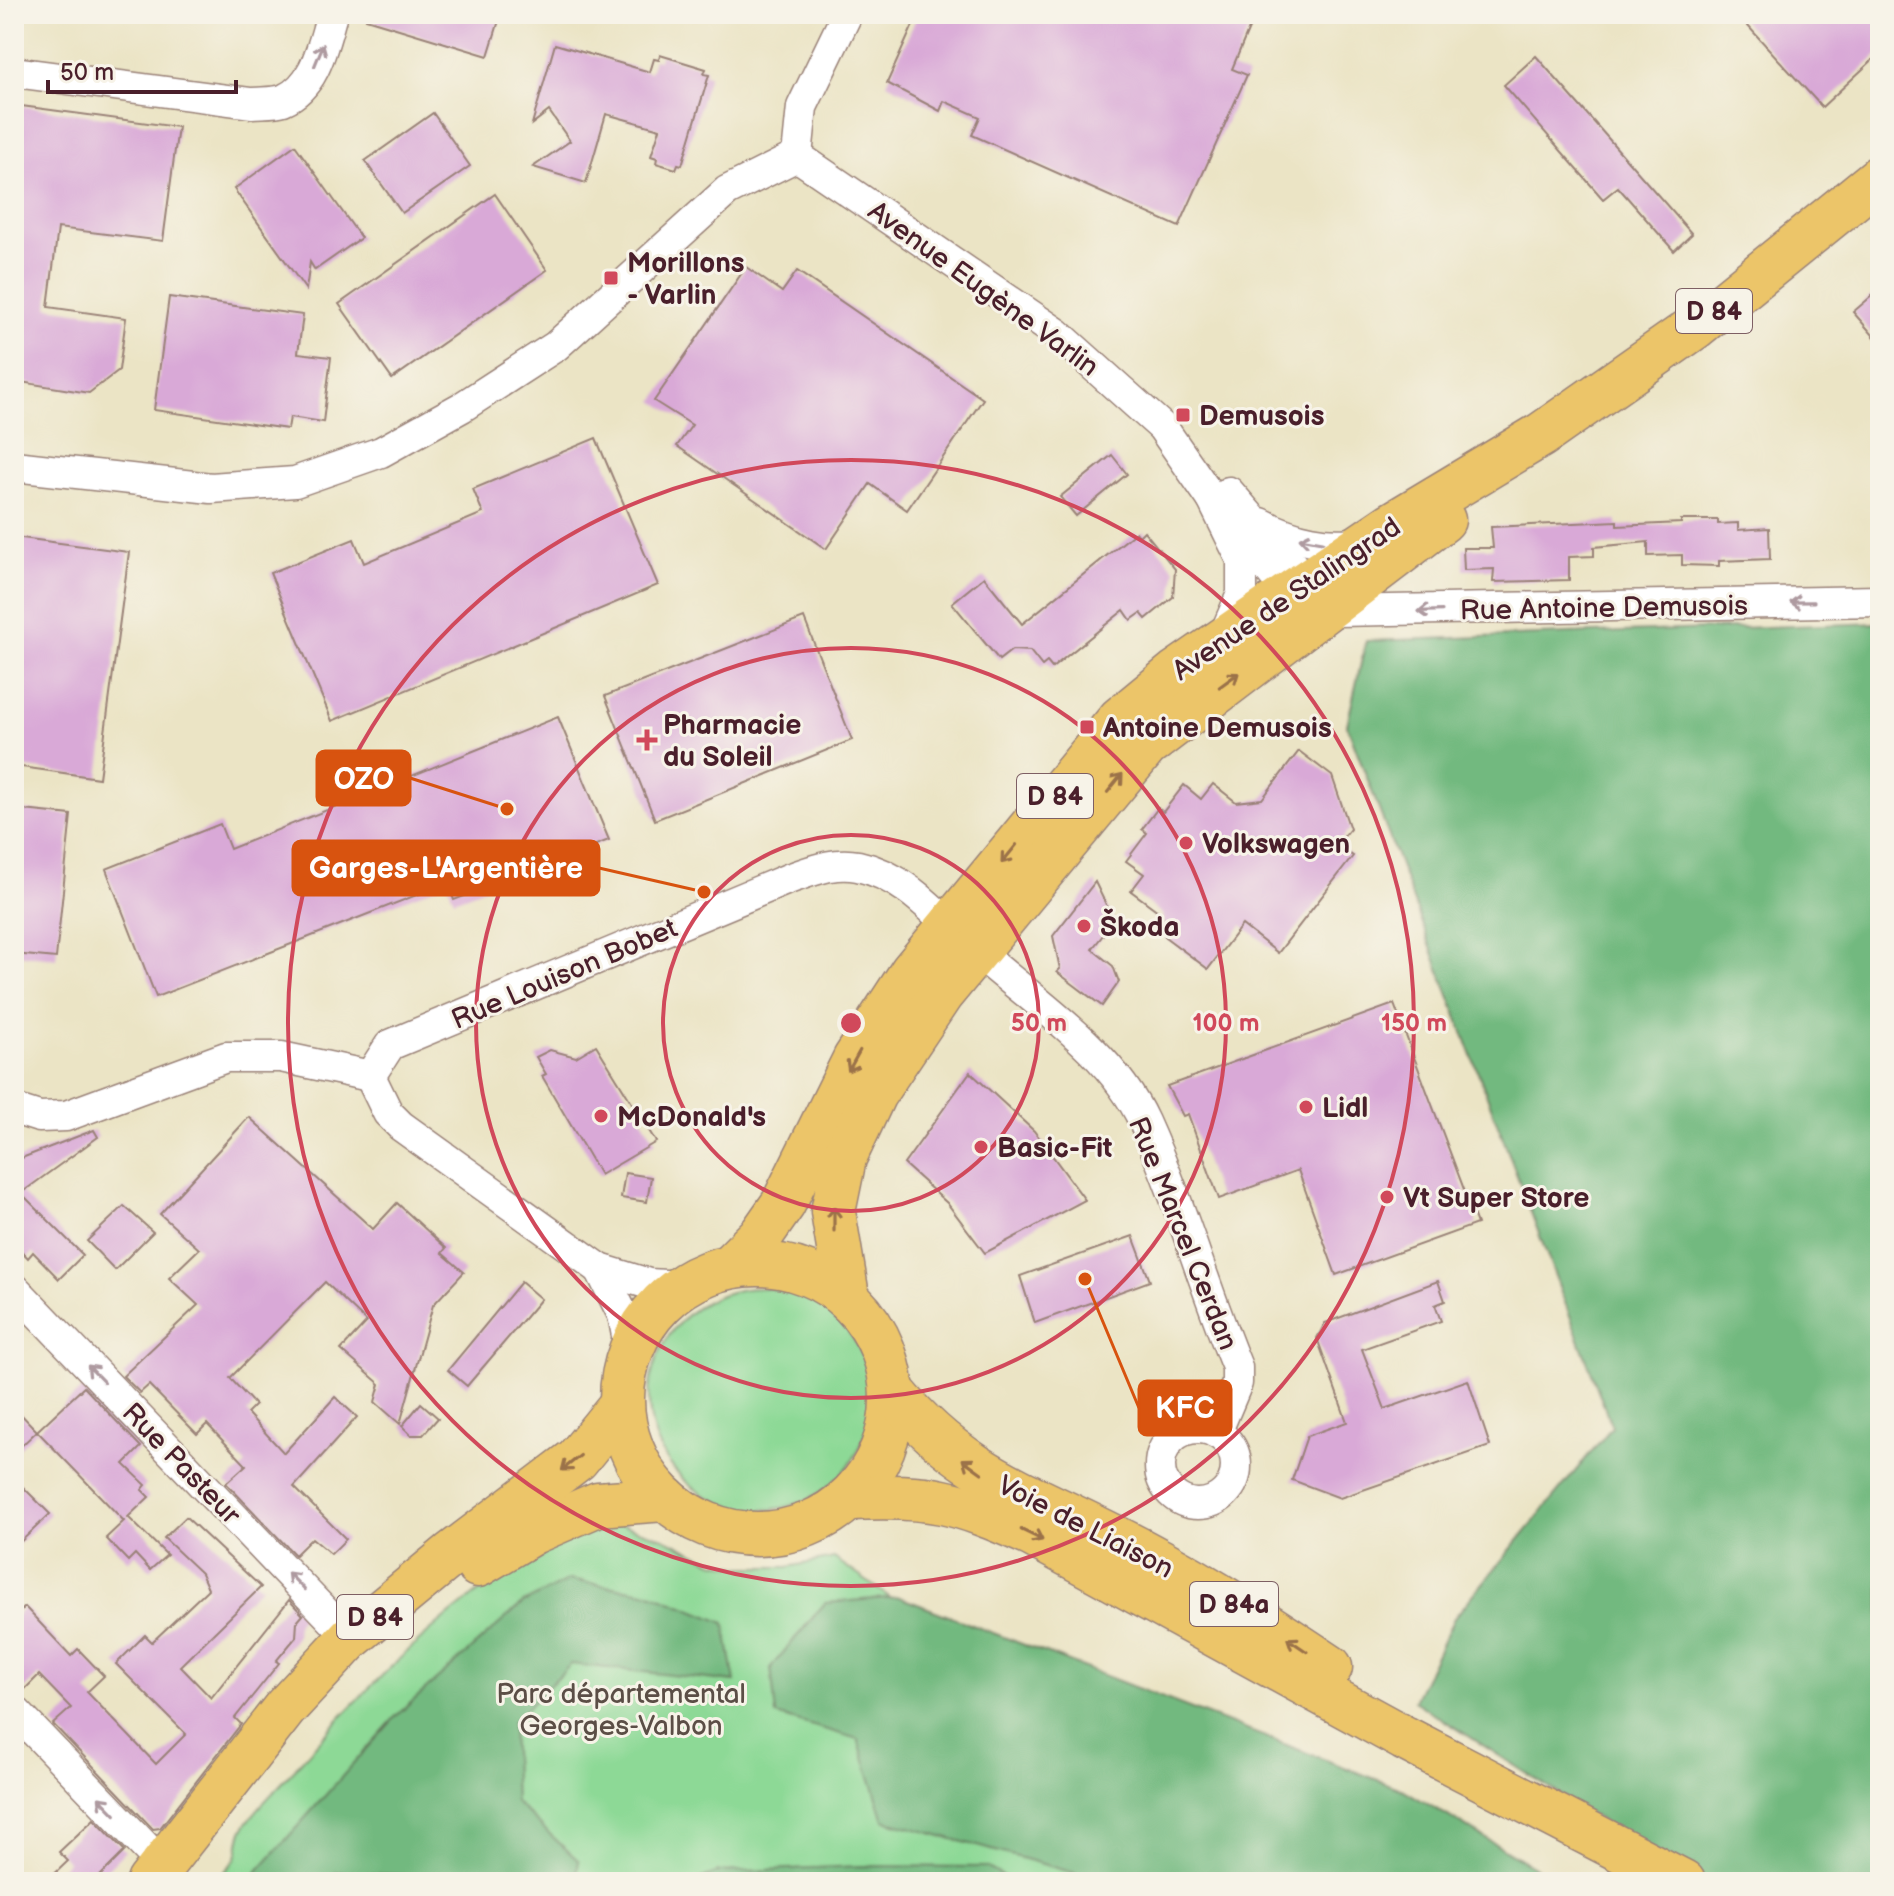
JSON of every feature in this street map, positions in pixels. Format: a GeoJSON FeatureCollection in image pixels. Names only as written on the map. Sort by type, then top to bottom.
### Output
{"type":"FeatureCollection","features":[{"type":"Feature","properties":{"kind":"main road","name":"Avenue de Stalingrad"},"geometry":{"type":"LineString","coordinates":[[732,1264],[762,1234],[783,1204],[863,1046],[912,972],[964,938],[1146,746],[1373,537],[1541,435],[1695,327],[1880,177]]}},
{"type":"Feature","properties":{"kind":"main road","name":"Avenue de Stalingrad"},"geometry":{"type":"LineString","coordinates":[[847,1296],[833,1212],[844,1158],[874,1094],[941,994],[964,938],[1112,728],[1166,681],[1221,642],[1308,595],[1409,549],[1541,435]]}},
{"type":"Feature","properties":{"kind":"main road"},"geometry":{"type":"LineString","coordinates":[[732,1264],[790,1267],[821,1279],[847,1296],[880,1341],[893,1392],[891,1422],[883,1450],[869,1476],[850,1498],[824,1517],[793,1529],[762,1534],[729,1531],[697,1520],[665,1499],[635,1459],[621,1405],[623,1377],[630,1351],[651,1314],[682,1286],[732,1264]]}},
{"type":"Feature","properties":{"kind":"main road","name":"Voie de Liaison"},"geometry":{"type":"LineString","coordinates":[[893,1392],[949,1449],[982,1473],[1110,1535],[1212,1591],[1575,1823]]}},
{"type":"Feature","properties":{"kind":"main road","name":"D 84"},"geometry":{"type":"LineString","coordinates":[[160,1876],[285,1708],[350,1638],[453,1553],[577,1459],[621,1405]]}},
{"type":"Feature","properties":{"kind":"main road","name":"Voie de Liaison"},"geometry":{"type":"LineString","coordinates":[[850,1498],[932,1498],[968,1506],[1031,1534],[1404,1738],[1575,1823],[1683,1882]]}},
{"type":"Feature","properties":{"kind":"main road","name":"D 84"},"geometry":{"type":"LineString","coordinates":[[160,1876],[356,1671],[460,1576],[533,1532],[598,1504],[665,1499]]}},
{"type":"Feature","properties":{"kind":"street"},"geometry":{"type":"LineString","coordinates":[[14,72],[251,103],[282,100],[303,85],[319,60],[332,14]]}},
{"type":"Feature","properties":{"kind":"street"},"geometry":{"type":"LineString","coordinates":[[14,466],[211,488],[295,482],[381,452],[462,407],[556,346],[727,191],[797,156],[802,107],[847,14]]}},
{"type":"Feature","properties":{"kind":"street","name":"Avenue Eugène Varlin"},"geometry":{"type":"LineString","coordinates":[[797,156],[1058,334],[1162,427],[1212,499],[1242,560],[1243,574],[1236,614],[1221,642]]}},
{"type":"Feature","properties":{"kind":"street"},"geometry":{"type":"LineString","coordinates":[[1162,427],[1253,518],[1308,595]]}},
{"type":"Feature","properties":{"kind":"street"},"geometry":{"type":"LineString","coordinates":[[1212,499],[1308,595]]}},
{"type":"Feature","properties":{"kind":"street"},"geometry":{"type":"LineString","coordinates":[[1253,518],[1304,539],[1353,544],[1373,537]]}},
{"type":"Feature","properties":{"kind":"street","name":"Rue Antoine Demusois"},"geometry":{"type":"LineString","coordinates":[[1308,595],[1406,612],[1880,601]]}},
{"type":"Feature","properties":{"kind":"street","name":"Rue Louison Bobet"},"geometry":{"type":"LineString","coordinates":[[370,1076],[390,1045],[832,864],[860,866],[884,876],[912,892],[964,938]]}},
{"type":"Feature","properties":{"kind":"street","name":"Rue Marcel Cerdan"},"geometry":{"type":"LineString","coordinates":[[964,938],[1098,1055],[1144,1120],[1237,1367],[1237,1383],[1216,1433]]}},
{"type":"Feature","properties":{"kind":"street"},"geometry":{"type":"LineString","coordinates":[[14,1109],[39,1117],[66,1116],[226,1057],[281,1057],[370,1076],[388,1113],[401,1126],[600,1269],[649,1284],[682,1286]]}},
{"type":"Feature","properties":{"kind":"street"},"geometry":{"type":"LineString","coordinates":[[600,1269],[623,1315],[630,1351]]}},
{"type":"Feature","properties":{"kind":"street","name":"Rue Pasteur"},"geometry":{"type":"LineString","coordinates":[[14,1288],[350,1638]]}},
{"type":"Feature","properties":{"kind":"street"},"geometry":{"type":"LineString","coordinates":[[14,1710],[160,1876]]}},
{"type":"Feature","properties":{"kind":"green space"},"geometry":{"type":"Polygon","coordinates":[[[1880,623],[1880,1882],[1712,1882],[1626,1837],[1414,1701],[1454,1618],[1612,1427],[1347,725],[1366,641],[1880,623]]]}},
{"type":"Feature","properties":{"kind":"green space"},"geometry":{"type":"Polygon","coordinates":[[[760,1288],[782,1290],[802,1297],[822,1307],[838,1321],[852,1337],[862,1357],[869,1377],[869,1421],[862,1441],[852,1461],[838,1477],[822,1491],[802,1501],[782,1508],[760,1510],[738,1508],[718,1501],[698,1491],[682,1477],[668,1461],[658,1441],[651,1421],[649,1399],[651,1377],[658,1357],[668,1337],[682,1321],[698,1307],[718,1297],[738,1290],[760,1288]]]}},
{"type":"Feature","properties":{"kind":"green space","name":"Parc départemental Georges-Valbon"},"geometry":{"type":"Polygon","coordinates":[[[619,1524],[664,1538],[713,1562],[743,1567],[788,1567],[834,1558],[899,1604],[1511,1882],[215,1882],[235,1859],[243,1829],[259,1808],[396,1662],[484,1589],[529,1559],[575,1537],[619,1524]]]}},
{"type":"Feature","properties":{"kind":"green space"},"geometry":{"type":"Polygon","coordinates":[[[569,1580],[651,1593],[725,1623],[735,1682],[571,1664],[512,1723],[515,1802],[579,1861],[575,1882],[336,1872],[332,1882],[248,1882],[397,1715],[523,1603],[569,1580]]]}},
{"type":"Feature","properties":{"kind":"green space"},"geometry":{"type":"Polygon","coordinates":[[[899,1597],[1404,1790],[1559,1882],[1096,1882],[1071,1872],[884,1820],[858,1739],[776,1715],[771,1667],[825,1603],[899,1597]]]}},
{"type":"Feature","properties":{"kind":"green space"},"geometry":{"type":"Polygon","coordinates":[[[861,1866],[986,1867],[1014,1882],[693,1882],[718,1872],[861,1866]]]}},
{"type":"Feature","properties":{"kind":"building"},"geometry":{"type":"Polygon","coordinates":[[[367,14],[501,14],[488,56],[366,19],[367,14]]]}},
{"type":"Feature","properties":{"kind":"building"},"geometry":{"type":"Polygon","coordinates":[[[918,14],[1255,14],[1232,69],[1247,75],[1179,227],[972,135],[980,117],[944,101],[940,111],[887,83],[918,14]]]}},
{"type":"Feature","properties":{"kind":"building"},"geometry":{"type":"Polygon","coordinates":[[[1737,14],[1880,14],[1880,53],[1822,107],[1737,14]]]}},
{"type":"Feature","properties":{"kind":"building"},"geometry":{"type":"Polygon","coordinates":[[[555,44],[650,72],[654,59],[659,60],[660,55],[706,69],[704,74],[709,75],[682,165],[678,164],[676,169],[656,163],[657,158],[651,156],[660,129],[606,114],[586,183],[533,167],[570,141],[549,111],[532,124],[555,44]]]}},
{"type":"Feature","properties":{"kind":"building"},"geometry":{"type":"Polygon","coordinates":[[[1536,56],[1692,234],[1674,251],[1618,187],[1603,199],[1504,85],[1536,56]]]}},
{"type":"Feature","properties":{"kind":"building"},"geometry":{"type":"Polygon","coordinates":[[[14,105],[178,127],[163,241],[58,228],[48,307],[126,318],[119,370],[89,393],[14,381],[14,105]]]}},
{"type":"Feature","properties":{"kind":"building"},"geometry":{"type":"Polygon","coordinates":[[[433,113],[470,166],[402,213],[365,161],[433,113]]]}},
{"type":"Feature","properties":{"kind":"building"},"geometry":{"type":"Polygon","coordinates":[[[295,145],[361,238],[315,270],[310,262],[306,290],[234,189],[295,145]]]}},
{"type":"Feature","properties":{"kind":"building"},"geometry":{"type":"Polygon","coordinates":[[[495,194],[547,270],[392,379],[339,304],[495,194]]]}},
{"type":"Feature","properties":{"kind":"building"},"geometry":{"type":"Polygon","coordinates":[[[746,267],[782,292],[797,271],[983,399],[907,510],[870,484],[826,549],[677,446],[692,425],[654,401],[746,267]]]}},
{"type":"Feature","properties":{"kind":"building"},"geometry":{"type":"Polygon","coordinates":[[[1880,289],[1880,343],[1853,312],[1880,289]]]}},
{"type":"Feature","properties":{"kind":"building"},"geometry":{"type":"Polygon","coordinates":[[[169,297],[303,315],[298,353],[331,357],[323,422],[290,417],[288,429],[154,410],[169,297]]]}},
{"type":"Feature","properties":{"kind":"building"},"geometry":{"type":"Polygon","coordinates":[[[596,438],[658,585],[332,721],[270,573],[354,539],[364,563],[483,513],[473,489],[596,438]]]}},
{"type":"Feature","properties":{"kind":"building"},"geometry":{"type":"Polygon","coordinates":[[[1112,455],[1127,474],[1076,516],[1060,497],[1112,455]]]}},
{"type":"Feature","properties":{"kind":"building"},"geometry":{"type":"Polygon","coordinates":[[[1681,520],[1738,523],[1738,530],[1769,528],[1770,559],[1719,561],[1719,566],[1682,565],[1682,555],[1648,556],[1648,542],[1594,547],[1594,556],[1569,557],[1569,580],[1493,582],[1494,569],[1464,570],[1463,548],[1493,548],[1491,527],[1617,521],[1617,526],[1681,523],[1681,520]]]}},
{"type":"Feature","properties":{"kind":"building"},"geometry":{"type":"Polygon","coordinates":[[[1144,531],[1175,569],[1173,597],[1146,619],[1141,613],[1131,620],[1124,610],[1052,668],[1047,662],[1042,666],[1030,651],[1012,650],[999,660],[952,603],[984,577],[1022,624],[1136,532],[1139,536],[1144,531]]]}},
{"type":"Feature","properties":{"kind":"building"},"geometry":{"type":"Polygon","coordinates":[[[14,537],[129,552],[99,778],[14,766],[14,537]]]}},
{"type":"Feature","properties":{"kind":"building"},"geometry":{"type":"Polygon","coordinates":[[[804,618],[852,740],[655,820],[605,696],[804,618]]]}},
{"type":"Feature","properties":{"kind":"building"},"geometry":{"type":"Polygon","coordinates":[[[558,717],[609,840],[454,900],[447,883],[156,997],[106,869],[220,824],[230,849],[558,717]]]}},
{"type":"Feature","properties":{"kind":"building"},"geometry":{"type":"Polygon","coordinates":[[[1299,751],[1332,776],[1350,829],[1337,845],[1353,856],[1278,953],[1242,925],[1208,969],[1165,937],[1162,914],[1131,891],[1144,874],[1126,861],[1147,833],[1142,829],[1158,808],[1163,812],[1184,785],[1201,799],[1213,784],[1236,802],[1262,799],[1299,751]]]}},
{"type":"Feature","properties":{"kind":"building"},"geometry":{"type":"Polygon","coordinates":[[[14,809],[71,815],[56,958],[14,954],[14,809]]]}},
{"type":"Feature","properties":{"kind":"building"},"geometry":{"type":"Polygon","coordinates":[[[1095,882],[1114,921],[1092,949],[1113,966],[1119,982],[1102,1006],[1057,972],[1060,969],[1053,936],[1095,882]]]}},
{"type":"Feature","properties":{"kind":"building","name":"Lidl"},"geometry":{"type":"Polygon","coordinates":[[[1394,1004],[1477,1224],[1336,1275],[1298,1170],[1219,1199],[1188,1114],[1183,1116],[1167,1086],[1394,1004]]]}},
{"type":"Feature","properties":{"kind":"building","name":"McDonald's"},"geometry":{"type":"Polygon","coordinates":[[[596,1045],[656,1142],[600,1175],[542,1076],[546,1074],[536,1057],[550,1050],[576,1057],[596,1045]]]}},
{"type":"Feature","properties":{"kind":"building","name":"Basic-Fit"},"geometry":{"type":"Polygon","coordinates":[[[970,1072],[1034,1131],[1085,1200],[985,1253],[947,1203],[904,1164],[970,1072]]]}},
{"type":"Feature","properties":{"kind":"building"},"geometry":{"type":"Polygon","coordinates":[[[249,1117],[373,1229],[397,1203],[446,1248],[442,1253],[464,1272],[433,1305],[400,1424],[375,1402],[380,1384],[341,1350],[367,1322],[325,1282],[230,1378],[255,1405],[247,1413],[284,1453],[335,1397],[357,1417],[294,1487],[346,1539],[331,1554],[312,1538],[295,1555],[226,1483],[246,1465],[207,1424],[197,1434],[149,1385],[140,1393],[123,1376],[198,1305],[169,1278],[199,1249],[160,1214],[249,1117]]]}},
{"type":"Feature","properties":{"kind":"building"},"geometry":{"type":"Polygon","coordinates":[[[94,1130],[98,1137],[21,1193],[83,1255],[59,1279],[33,1252],[28,1258],[14,1243],[14,1161],[94,1130]]]}},
{"type":"Feature","properties":{"kind":"building"},"geometry":{"type":"Polygon","coordinates":[[[625,1173],[651,1177],[647,1202],[621,1198],[625,1173]]]}},
{"type":"Feature","properties":{"kind":"building"},"geometry":{"type":"Polygon","coordinates":[[[124,1206],[153,1232],[115,1270],[87,1241],[124,1206]]]}},
{"type":"Feature","properties":{"kind":"building"},"geometry":{"type":"Polygon","coordinates":[[[1133,1236],[1150,1281],[1035,1323],[1020,1276],[1133,1236]]]}},
{"type":"Feature","properties":{"kind":"building"},"geometry":{"type":"Polygon","coordinates":[[[1438,1281],[1445,1301],[1435,1305],[1441,1321],[1362,1349],[1385,1409],[1468,1380],[1490,1446],[1340,1498],[1292,1480],[1307,1436],[1347,1422],[1317,1338],[1325,1323],[1438,1281]]]}},
{"type":"Feature","properties":{"kind":"building"},"geometry":{"type":"Polygon","coordinates":[[[521,1282],[541,1299],[467,1386],[448,1370],[521,1282]]]}},
{"type":"Feature","properties":{"kind":"building"},"geometry":{"type":"Polygon","coordinates":[[[84,1387],[141,1447],[124,1464],[146,1485],[142,1490],[149,1497],[128,1517],[167,1555],[150,1570],[135,1554],[128,1561],[106,1538],[124,1521],[37,1431],[84,1387]]]}},
{"type":"Feature","properties":{"kind":"building"},"geometry":{"type":"Polygon","coordinates":[[[421,1403],[438,1418],[423,1435],[411,1435],[402,1426],[421,1403]]]}},
{"type":"Feature","properties":{"kind":"building"},"geometry":{"type":"Polygon","coordinates":[[[14,1407],[37,1431],[14,1453],[14,1407]]]}},
{"type":"Feature","properties":{"kind":"building"},"geometry":{"type":"Polygon","coordinates":[[[14,1478],[50,1514],[14,1548],[14,1478]]]}},
{"type":"Feature","properties":{"kind":"building"},"geometry":{"type":"Polygon","coordinates":[[[186,1517],[261,1587],[180,1666],[211,1698],[289,1600],[303,1615],[297,1622],[296,1637],[276,1661],[279,1663],[235,1718],[241,1724],[160,1828],[153,1829],[53,1724],[71,1708],[39,1675],[25,1689],[14,1678],[14,1618],[25,1607],[71,1656],[78,1649],[104,1676],[87,1692],[156,1764],[186,1734],[116,1664],[145,1635],[152,1642],[208,1589],[201,1573],[164,1538],[186,1517]]]}},
{"type":"Feature","properties":{"kind":"building"},"geometry":{"type":"Polygon","coordinates":[[[94,1819],[125,1851],[94,1882],[46,1882],[68,1861],[59,1852],[94,1819]]]}},
{"type":"Feature","properties":{"kind":"place","name":"Morillons - Varlin"},"geometry":{"type":"Point","coordinates":[611,278]}},
{"type":"Feature","properties":{"kind":"place","name":"Demusois"},"geometry":{"type":"Point","coordinates":[1183,415]}},
{"type":"Feature","properties":{"kind":"place","name":"Antoine Demusois"},"geometry":{"type":"Point","coordinates":[1087,727]}},
{"type":"Feature","properties":{"kind":"place","name":"Pharmacie du Soleil"},"geometry":{"type":"Point","coordinates":[647,740]}},
{"type":"Feature","properties":{"kind":"place","name":"OZO"},"geometry":{"type":"Point","coordinates":[507,809]}},
{"type":"Feature","properties":{"kind":"place","name":"Volkswagen"},"geometry":{"type":"Point","coordinates":[1186,843]}},
{"type":"Feature","properties":{"kind":"place","name":"Garges-L'Argentière"},"geometry":{"type":"Point","coordinates":[704,892]}},
{"type":"Feature","properties":{"kind":"place","name":"Škoda"},"geometry":{"type":"Point","coordinates":[1084,926]}},
{"type":"Feature","properties":{"kind":"place","name":"Lidl"},"geometry":{"type":"Point","coordinates":[1306,1107]}},
{"type":"Feature","properties":{"kind":"place","name":"McDonald's"},"geometry":{"type":"Point","coordinates":[601,1116]}},
{"type":"Feature","properties":{"kind":"place","name":"Basic-Fit"},"geometry":{"type":"Point","coordinates":[981,1147]}},
{"type":"Feature","properties":{"kind":"place","name":"Vt Super Store"},"geometry":{"type":"Point","coordinates":[1387,1197]}},
{"type":"Feature","properties":{"kind":"place","name":"KFC"},"geometry":{"type":"Point","coordinates":[1085,1279]}}]}
